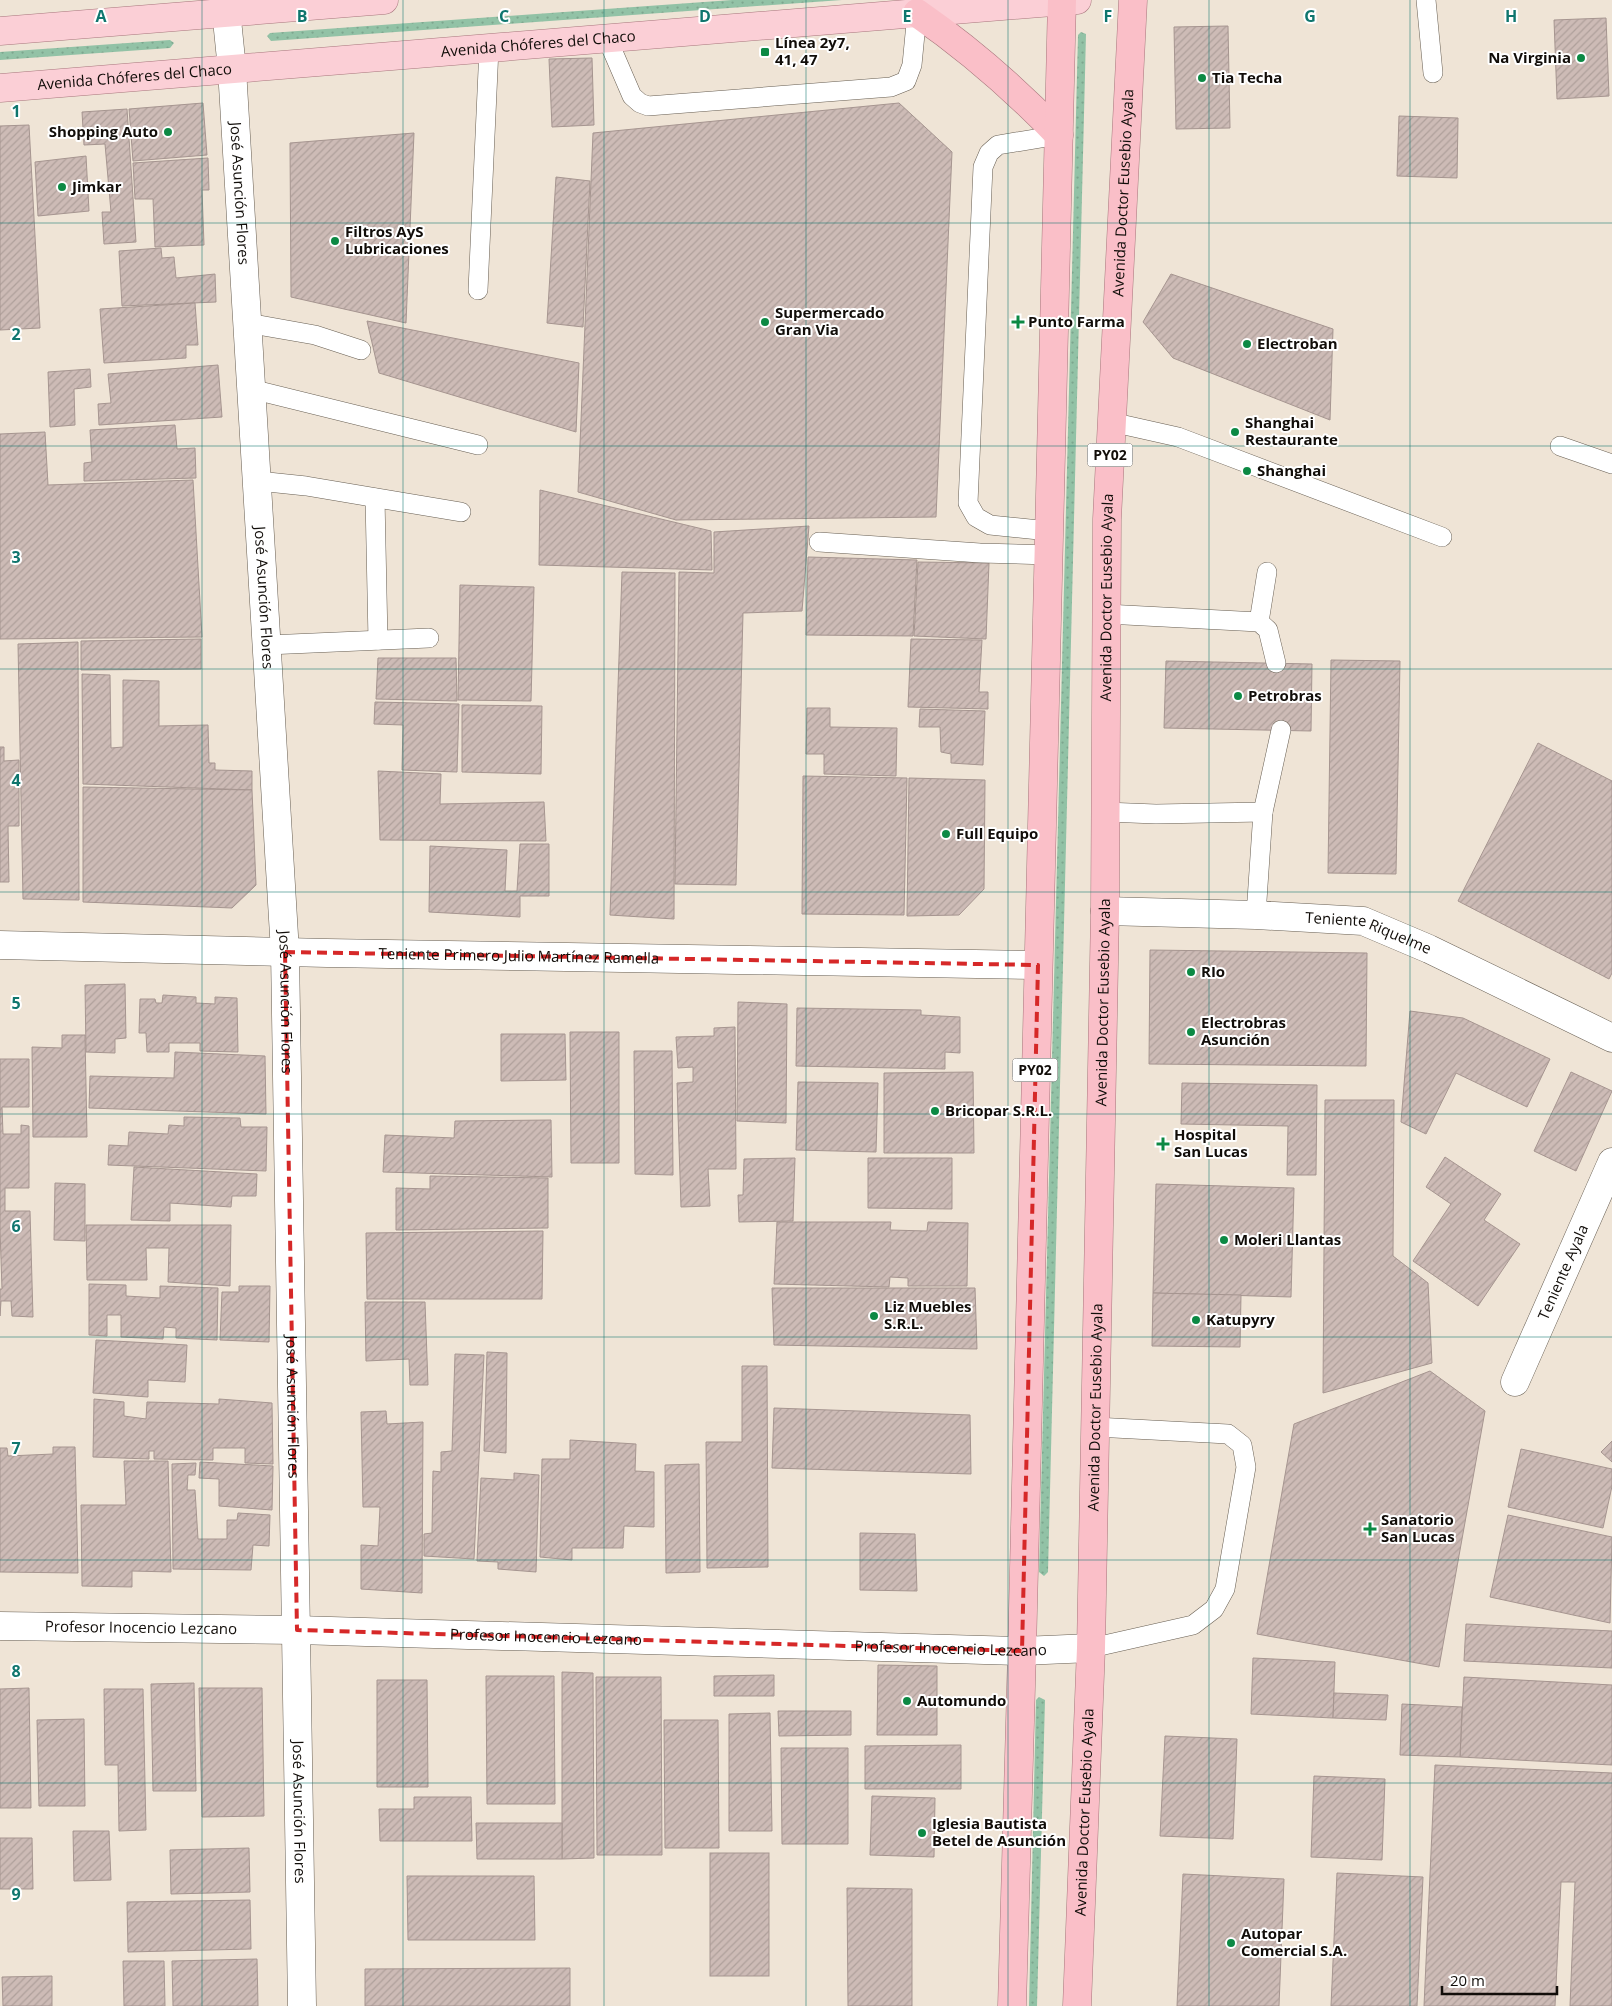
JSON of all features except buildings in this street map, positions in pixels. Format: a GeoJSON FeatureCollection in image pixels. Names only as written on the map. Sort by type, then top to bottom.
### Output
{"type":"FeatureCollection","features":[{"type":"Feature","properties":{"kind":"highway","name":"PY02"},"geometry":{"type":"LineString","coordinates":[[1012,2006],[1059,135],[1067,0]]}},
{"type":"Feature","properties":{"kind":"highway","name":"Avenida Doctor Eusebio Ayala"},"geometry":{"type":"LineString","coordinates":[[1077,2006],[1091,1648],[1105,911],[1106,614],[1111,422],[1133,0]]}},
{"type":"Feature","properties":{"kind":"highway"},"geometry":{"type":"LineString","coordinates":[[917,13],[966,47],[1030,104],[1059,135]]}},
{"type":"Feature","properties":{"kind":"main road","name":"Avenida Chóferes del Chaco"},"geometry":{"type":"LineString","coordinates":[[0,88],[1067,0]]}},
{"type":"Feature","properties":{"kind":"main road"},"geometry":{"type":"LineString","coordinates":[[0,31],[226,6],[369,1]]}},
{"type":"Feature","properties":{"kind":"street","name":"José Asunción Flores"},"geometry":{"type":"LineString","coordinates":[[226,6],[232,69],[258,481],[285,952],[302,2006]]}},
{"type":"Feature","properties":{"kind":"street","name":"Teniente Riquelme"},"geometry":{"type":"LineString","coordinates":[[1105,911],[1256,915],[1363,921],[1429,948],[1612,1038]]}},
{"type":"Feature","properties":{"kind":"street","name":"Teniente Primero Julio Martínez Ramella"},"geometry":{"type":"LineString","coordinates":[[0,945],[285,952],[1038,965]]}},
{"type":"Feature","properties":{"kind":"street","name":"Teniente Ayala"},"geometry":{"type":"LineString","coordinates":[[1515,1382],[1612,1162]]}},
{"type":"Feature","properties":{"kind":"street","name":"Profesor Inocencio Lezcano"},"geometry":{"type":"LineString","coordinates":[[0,1626],[297,1630],[1022,1651],[1091,1648]]}},
{"type":"Feature","properties":{"kind":"lane"},"geometry":{"type":"LineString","coordinates":[[1426,0],[1433,73]]}},
{"type":"Feature","properties":{"kind":"lane"},"geometry":{"type":"LineString","coordinates":[[607,38],[632,96],[640,103],[648,106],[881,88],[891,87],[906,81],[912,65],[917,13]]}},
{"type":"Feature","properties":{"kind":"lane"},"geometry":{"type":"LineString","coordinates":[[478,290],[489,48]]}},
{"type":"Feature","properties":{"kind":"lane"},"geometry":{"type":"LineString","coordinates":[[1049,543],[990,525],[976,516],[968,502],[983,167],[989,153],[998,145],[1059,135]]}},
{"type":"Feature","properties":{"kind":"lane"},"geometry":{"type":"LineString","coordinates":[[247,323],[316,336],[361,350]]}},
{"type":"Feature","properties":{"kind":"lane"},"geometry":{"type":"LineString","coordinates":[[251,389],[478,446]]}},
{"type":"Feature","properties":{"kind":"lane"},"geometry":{"type":"LineString","coordinates":[[1111,422],[1178,437],[1442,537]]}},
{"type":"Feature","properties":{"kind":"lane"},"geometry":{"type":"LineString","coordinates":[[1560,446],[1612,464]]}},
{"type":"Feature","properties":{"kind":"lane"},"geometry":{"type":"LineString","coordinates":[[258,481],[306,486],[461,512]]}},
{"type":"Feature","properties":{"kind":"lane"},"geometry":{"type":"LineString","coordinates":[[375,498],[378,640]]}},
{"type":"Feature","properties":{"kind":"lane"},"geometry":{"type":"LineString","coordinates":[[819,542],[980,553],[1049,543]]}},
{"type":"Feature","properties":{"kind":"lane"},"geometry":{"type":"LineString","coordinates":[[1259,622],[1267,572]]}},
{"type":"Feature","properties":{"kind":"lane"},"geometry":{"type":"LineString","coordinates":[[1106,614],[1259,622],[1268,630],[1276,663]]}},
{"type":"Feature","properties":{"kind":"lane"},"geometry":{"type":"LineString","coordinates":[[266,645],[429,638]]}},
{"type":"Feature","properties":{"kind":"lane"},"geometry":{"type":"LineString","coordinates":[[1256,915],[1263,812],[1280,730]]}},
{"type":"Feature","properties":{"kind":"lane"},"geometry":{"type":"LineString","coordinates":[[1105,812],[1156,814],[1263,812]]}},
{"type":"Feature","properties":{"kind":"lane"},"geometry":{"type":"LineString","coordinates":[[1091,1648],[1193,1625],[1214,1609],[1225,1589],[1246,1467],[1242,1445],[1228,1434],[1095,1427]]}},
{"type":"Feature","properties":{"kind":"highlighted area"},"geometry":{"type":"Polygon","coordinates":[[[285,952],[1038,965],[1022,1651],[297,1630],[285,952]]]}},
{"type":"Feature","properties":{"kind":"green space"},"geometry":{"type":"Polygon","coordinates":[[[732,0],[842,0],[271,41],[267,36],[270,33],[732,0]]]}},
{"type":"Feature","properties":{"kind":"green space"},"geometry":{"type":"Polygon","coordinates":[[[1081,32],[1086,34],[1048,1572],[1044,1576],[1039,1572],[1078,35],[1081,32]]]}},
{"type":"Feature","properties":{"kind":"green space"},"geometry":{"type":"Polygon","coordinates":[[[170,40],[174,43],[170,48],[0,60],[0,52],[170,40]]]}},
{"type":"Feature","properties":{"kind":"green space"},"geometry":{"type":"Polygon","coordinates":[[[1039,1697],[1045,1700],[1037,2006],[1029,2006],[1036,1700],[1039,1697]]]}},
{"type":"Feature","properties":{"kind":"place","name":"Línea 2y7, 41, 47"},"geometry":{"type":"Point","coordinates":[765,52]}},
{"type":"Feature","properties":{"kind":"place","name":"Na Virginia"},"geometry":{"type":"Point","coordinates":[1581,58]}},
{"type":"Feature","properties":{"kind":"place","name":"Tia Techa"},"geometry":{"type":"Point","coordinates":[1202,78]}},
{"type":"Feature","properties":{"kind":"place","name":"Shopping Auto"},"geometry":{"type":"Point","coordinates":[168,132]}},
{"type":"Feature","properties":{"kind":"place","name":"Jimkar"},"geometry":{"type":"Point","coordinates":[62,187]}},
{"type":"Feature","properties":{"kind":"place","name":"Filtros AyS Lubricaciones"},"geometry":{"type":"Point","coordinates":[335,241]}},
{"type":"Feature","properties":{"kind":"place","name":"Supermercado Gran Via"},"geometry":{"type":"Point","coordinates":[765,322]}},
{"type":"Feature","properties":{"kind":"place","name":"Punto Farma"},"geometry":{"type":"Point","coordinates":[1018,322]}},
{"type":"Feature","properties":{"kind":"place","name":"Electroban"},"geometry":{"type":"Point","coordinates":[1247,344]}},
{"type":"Feature","properties":{"kind":"place","name":"Shanghai Restaurante"},"geometry":{"type":"Point","coordinates":[1235,432]}},
{"type":"Feature","properties":{"kind":"place","name":"Shanghai"},"geometry":{"type":"Point","coordinates":[1247,471]}},
{"type":"Feature","properties":{"kind":"place","name":"Petrobras"},"geometry":{"type":"Point","coordinates":[1238,696]}},
{"type":"Feature","properties":{"kind":"place","name":"Full Equipo"},"geometry":{"type":"Point","coordinates":[946,834]}},
{"type":"Feature","properties":{"kind":"place","name":"RIo"},"geometry":{"type":"Point","coordinates":[1191,972]}},
{"type":"Feature","properties":{"kind":"place","name":"Electrobras Asunción"},"geometry":{"type":"Point","coordinates":[1191,1032]}},
{"type":"Feature","properties":{"kind":"place","name":"Bricopar S.R.L."},"geometry":{"type":"Point","coordinates":[935,1111]}},
{"type":"Feature","properties":{"kind":"place","name":"Hospital San Lucas"},"geometry":{"type":"Point","coordinates":[1163,1144]}},
{"type":"Feature","properties":{"kind":"place","name":"Moleri Llantas"},"geometry":{"type":"Point","coordinates":[1224,1240]}},
{"type":"Feature","properties":{"kind":"place","name":"Liz Muebles S.R.L."},"geometry":{"type":"Point","coordinates":[874,1316]}},
{"type":"Feature","properties":{"kind":"place","name":"Katupyry"},"geometry":{"type":"Point","coordinates":[1196,1320]}},
{"type":"Feature","properties":{"kind":"place","name":"Sanatorio San Lucas"},"geometry":{"type":"Point","coordinates":[1370,1529]}},
{"type":"Feature","properties":{"kind":"place","name":"Automundo"},"geometry":{"type":"Point","coordinates":[907,1701]}},
{"type":"Feature","properties":{"kind":"place","name":"Iglesia Bautista Betel de Asunción"},"geometry":{"type":"Point","coordinates":[922,1833]}},
{"type":"Feature","properties":{"kind":"place","name":"Autopar Comercial S.A."},"geometry":{"type":"Point","coordinates":[1231,1943]}}]}
